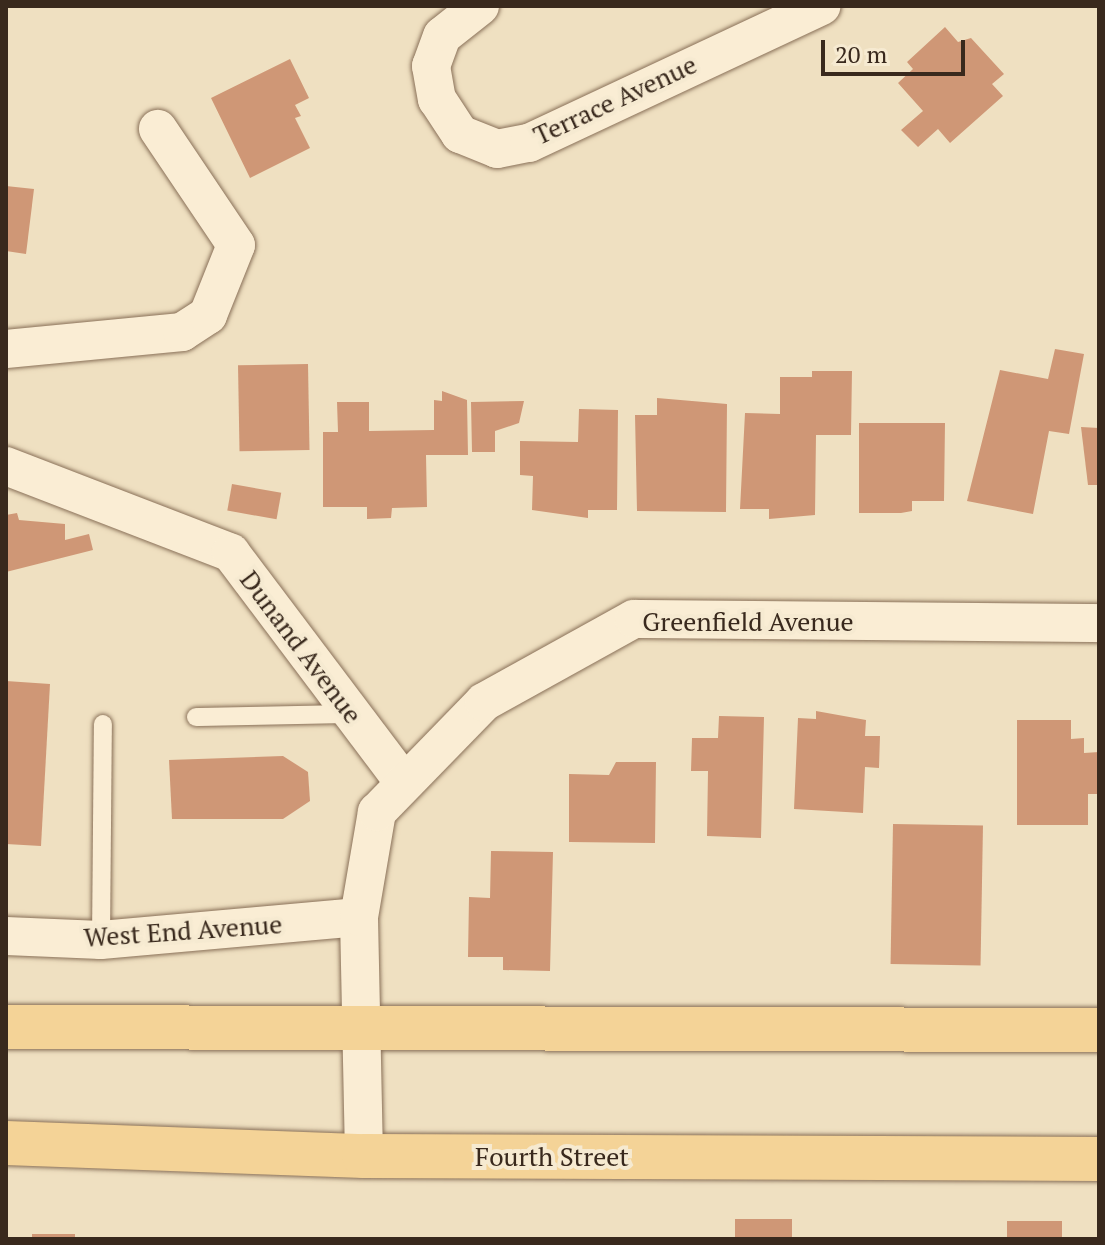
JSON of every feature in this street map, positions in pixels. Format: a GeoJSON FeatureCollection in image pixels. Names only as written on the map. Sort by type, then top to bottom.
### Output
{"type":"FeatureCollection","features":[{"type":"Feature","properties":{"kind":"main road"},"geometry":{"type":"LineString","coordinates":[[6,1027],[1099,1030]]}},
{"type":"Feature","properties":{"kind":"main road","name":"Fourth Street"},"geometry":{"type":"LineString","coordinates":[[6,1143],[364,1156],[1099,1159]]}},
{"type":"Feature","properties":{"kind":"street","name":"Terrace Avenue"},"geometry":{"type":"LineString","coordinates":[[480,6],[442,36],[431,66],[437,99],[460,134],[497,149],[529,143],[822,6]]}},
{"type":"Feature","properties":{"kind":"street"},"geometry":{"type":"LineString","coordinates":[[6,349],[182,332],[208,315],[236,245],[158,129]]}},
{"type":"Feature","properties":{"kind":"street","name":"Dunand Avenue"},"geometry":{"type":"LineString","coordinates":[[6,466],[231,553],[402,780]]}},
{"type":"Feature","properties":{"kind":"street","name":"Greenfield Avenue"},"geometry":{"type":"LineString","coordinates":[[364,1156],[359,917],[377,812],[402,780],[484,702],[634,619],[1099,623]]}},
{"type":"Feature","properties":{"kind":"street","name":"West End Avenue"},"geometry":{"type":"LineString","coordinates":[[6,936],[101,940],[359,917]]}},
{"type":"Feature","properties":{"kind":"lane"},"geometry":{"type":"LineString","coordinates":[[196,717],[350,714]]}},
{"type":"Feature","properties":{"kind":"lane"},"geometry":{"type":"LineString","coordinates":[[101,940],[103,724]]}},
{"type":"Feature","properties":{"kind":"building"},"geometry":{"type":"Polygon","coordinates":[[[945,27],[958,42],[971,38],[1004,74],[992,84],[1003,96],[950,143],[938,129],[918,147],[901,130],[923,111],[898,83],[913,69],[907,62],[945,27]]]}},
{"type":"Feature","properties":{"kind":"building"},"geometry":{"type":"Polygon","coordinates":[[[290,59],[309,98],[295,105],[301,116],[295,118],[310,148],[250,178],[211,98],[290,59]]]}},
{"type":"Feature","properties":{"kind":"building"},"geometry":{"type":"Polygon","coordinates":[[[6,186],[34,189],[26,254],[6,251],[6,186]]]}},
{"type":"Feature","properties":{"kind":"building"},"geometry":{"type":"Polygon","coordinates":[[[1055,349],[1084,354],[1069,434],[1049,431],[1033,514],[967,501],[1000,370],[1048,379],[1055,349]]]}},
{"type":"Feature","properties":{"kind":"building"},"geometry":{"type":"Polygon","coordinates":[[[308,364],[310,450],[240,451],[238,365],[308,364]]]}},
{"type":"Feature","properties":{"kind":"building"},"geometry":{"type":"Polygon","coordinates":[[[812,371],[852,371],[851,435],[816,435],[815,515],[769,519],[769,509],[740,509],[745,413],[780,414],[780,377],[812,377],[812,371]]]}},
{"type":"Feature","properties":{"kind":"building"},"geometry":{"type":"Polygon","coordinates":[[[442,391],[467,400],[468,455],[426,455],[427,507],[392,508],[391,518],[367,519],[367,507],[323,507],[323,432],[338,432],[337,402],[369,402],[369,431],[434,430],[434,400],[442,401],[442,391]]]}},
{"type":"Feature","properties":{"kind":"building"},"geometry":{"type":"Polygon","coordinates":[[[657,398],[727,404],[726,512],[637,511],[635,415],[657,415],[657,398]]]}},
{"type":"Feature","properties":{"kind":"building"},"geometry":{"type":"Polygon","coordinates":[[[524,401],[519,423],[495,431],[495,452],[472,452],[471,402],[524,401]]]}},
{"type":"Feature","properties":{"kind":"building"},"geometry":{"type":"Polygon","coordinates":[[[579,409],[618,410],[617,510],[588,510],[588,518],[532,510],[533,476],[520,475],[520,441],[578,442],[579,409]]]}},
{"type":"Feature","properties":{"kind":"building"},"geometry":{"type":"Polygon","coordinates":[[[859,423],[945,423],[944,501],[912,501],[912,511],[901,513],[859,513],[859,423]]]}},
{"type":"Feature","properties":{"kind":"building"},"geometry":{"type":"Polygon","coordinates":[[[1081,427],[1099,428],[1099,485],[1088,485],[1081,427]]]}},
{"type":"Feature","properties":{"kind":"building"},"geometry":{"type":"Polygon","coordinates":[[[232,484],[281,493],[277,519],[227,511],[232,484]]]}},
{"type":"Feature","properties":{"kind":"building"},"geometry":{"type":"Polygon","coordinates":[[[17,513],[19,520],[65,524],[65,540],[89,534],[93,550],[6,572],[6,515],[17,513]]]}},
{"type":"Feature","properties":{"kind":"building"},"geometry":{"type":"Polygon","coordinates":[[[6,681],[50,684],[41,846],[6,844],[6,681]]]}},
{"type":"Feature","properties":{"kind":"building"},"geometry":{"type":"Polygon","coordinates":[[[816,711],[866,720],[865,736],[880,736],[879,768],[865,767],[863,813],[794,809],[798,718],[816,719],[816,711]]]}},
{"type":"Feature","properties":{"kind":"building"},"geometry":{"type":"Polygon","coordinates":[[[719,716],[764,717],[761,838],[707,836],[708,771],[691,771],[692,738],[718,738],[719,716]]]}},
{"type":"Feature","properties":{"kind":"building"},"geometry":{"type":"Polygon","coordinates":[[[1017,720],[1071,720],[1071,739],[1084,738],[1084,753],[1099,752],[1099,794],[1088,794],[1088,825],[1017,825],[1017,720]]]}},
{"type":"Feature","properties":{"kind":"building"},"geometry":{"type":"Polygon","coordinates":[[[283,756],[308,772],[310,801],[283,819],[172,819],[169,760],[283,756]]]}},
{"type":"Feature","properties":{"kind":"building"},"geometry":{"type":"Polygon","coordinates":[[[616,762],[656,762],[655,843],[569,842],[569,774],[609,775],[616,762]]]}},
{"type":"Feature","properties":{"kind":"building"},"geometry":{"type":"Polygon","coordinates":[[[893,824],[983,826],[981,966],[891,964],[893,824]]]}},
{"type":"Feature","properties":{"kind":"building"},"geometry":{"type":"Polygon","coordinates":[[[491,851],[553,852],[550,971],[503,970],[503,957],[468,957],[469,897],[490,898],[491,851]]]}},
{"type":"Feature","properties":{"kind":"building"},"geometry":{"type":"Polygon","coordinates":[[[735,1219],[792,1219],[792,1239],[735,1239],[735,1219]]]}},
{"type":"Feature","properties":{"kind":"building"},"geometry":{"type":"Polygon","coordinates":[[[1007,1221],[1062,1221],[1062,1239],[1007,1239],[1007,1221]]]}},
{"type":"Feature","properties":{"kind":"building"},"geometry":{"type":"Polygon","coordinates":[[[32,1234],[75,1234],[75,1239],[32,1239],[32,1234]]]}}]}
